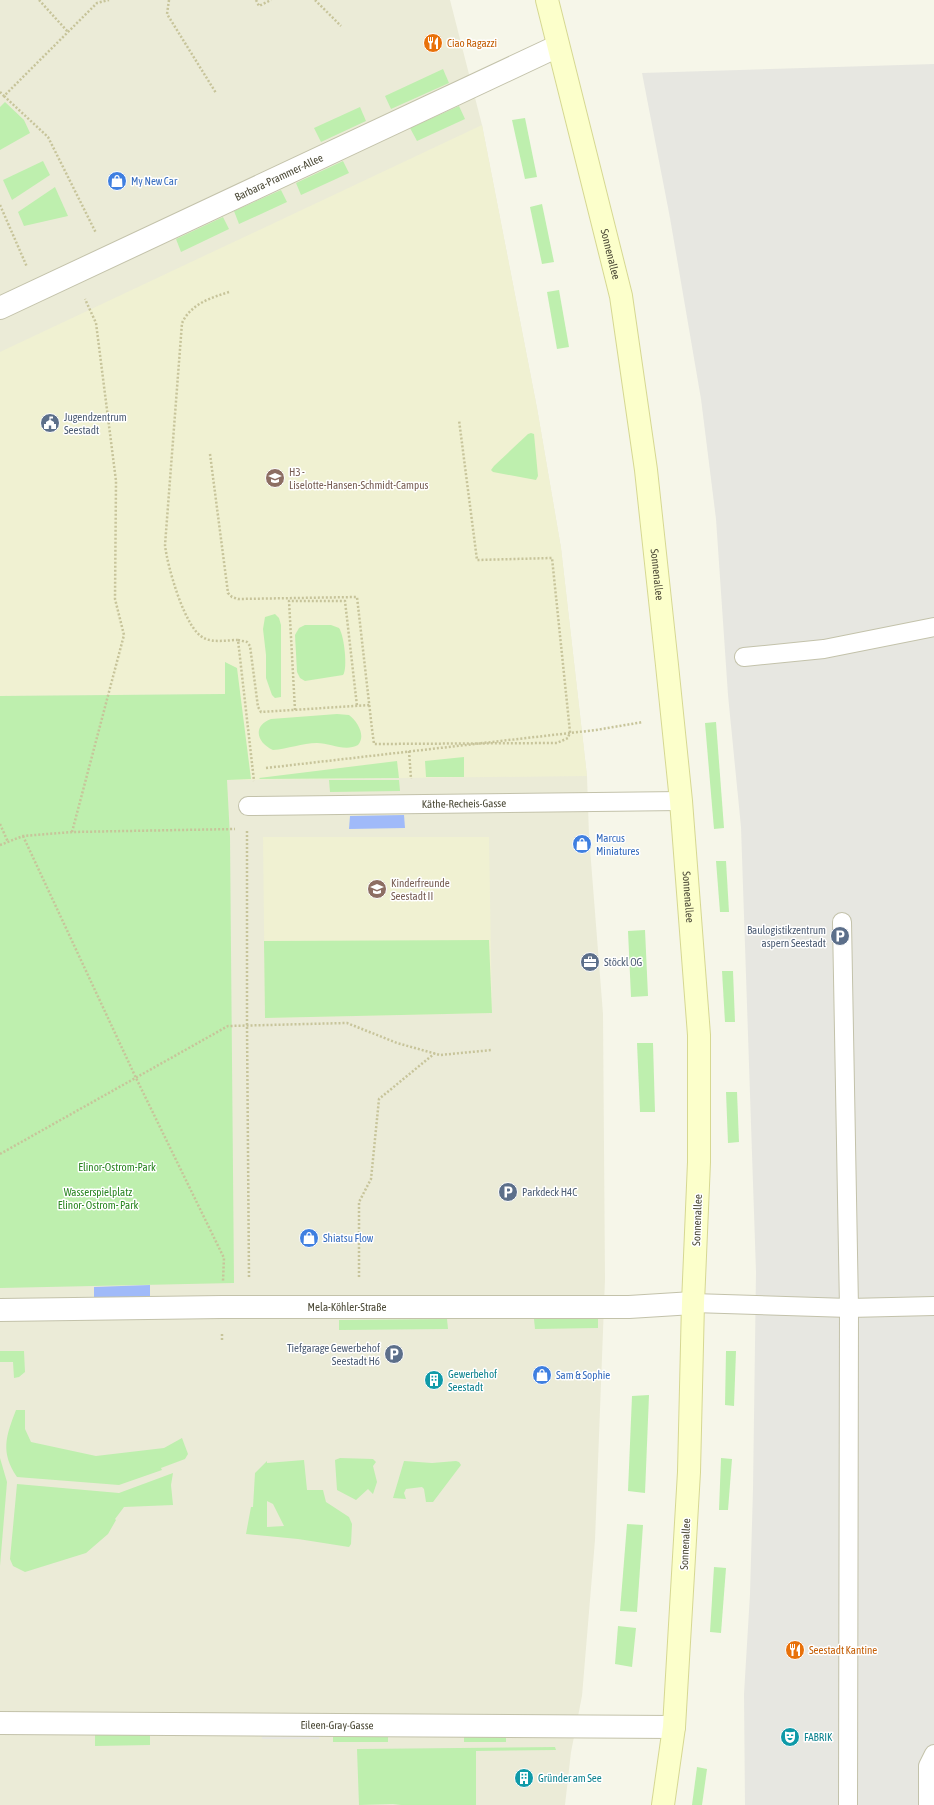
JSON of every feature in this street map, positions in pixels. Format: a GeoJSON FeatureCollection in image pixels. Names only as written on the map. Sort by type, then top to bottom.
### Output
{"type":"FeatureCollection","features":[{"type":"Feature","properties":{"kind":"street","name":"Sonnenallee"},"geometry":{"type":"LineString","coordinates":[[547,0],[621,296],[646,470],[681,801],[699,1042],[699,1162],[693,1303],[689,1472],[674,1727],[664,1805]]}},
{"type":"Feature","properties":{"kind":"street","name":"Barbara-Prammer-Allee"},"geometry":{"type":"LineString","coordinates":[[0,308],[558,46]]}},
{"type":"Feature","properties":{"kind":"street","name":"Mela-Köhler-Straße"},"geometry":{"type":"LineString","coordinates":[[0,1310],[222,1307],[629,1307],[693,1303]]}},
{"type":"Feature","properties":{"kind":"street","name":"Eileen-Gray-Gasse"},"geometry":{"type":"LineString","coordinates":[[0,1723],[674,1727]]}},
{"type":"Feature","properties":{"kind":"lane"},"geometry":{"type":"LineString","coordinates":[[744,657],[824,649],[934,627]]}},
{"type":"Feature","properties":{"kind":"lane","name":"Käthe-Recheis-Gasse"},"geometry":{"type":"LineString","coordinates":[[248,806],[681,801]]}},
{"type":"Feature","properties":{"kind":"lane"},"geometry":{"type":"LineString","coordinates":[[842,922],[849,1308],[848,1805]]}},
{"type":"Feature","properties":{"kind":"lane"},"geometry":{"type":"LineString","coordinates":[[693,1303],[849,1308],[934,1306]]}},
{"type":"Feature","properties":{"kind":"lane"},"geometry":{"type":"LineString","coordinates":[[928,1805],[928,1766],[934,1754]]}},
{"type":"Feature","properties":{"kind":"path"},"geometry":{"type":"LineString","coordinates":[[39,0],[68,32]]}},
{"type":"Feature","properties":{"kind":"path"},"geometry":{"type":"LineString","coordinates":[[4,96],[100,0]]}},
{"type":"Feature","properties":{"kind":"path"},"geometry":{"type":"LineString","coordinates":[[97,3],[109,0]]}},
{"type":"Feature","properties":{"kind":"path"},"geometry":{"type":"LineString","coordinates":[[169,0],[167,14],[216,94]]}},
{"type":"Feature","properties":{"kind":"path"},"geometry":{"type":"LineString","coordinates":[[256,0],[259,6],[271,0]]}},
{"type":"Feature","properties":{"kind":"path"},"geometry":{"type":"LineString","coordinates":[[315,0],[341,26]]}},
{"type":"Feature","properties":{"kind":"path"},"geometry":{"type":"LineString","coordinates":[[0,92],[48,137],[91,224],[111,256]]}},
{"type":"Feature","properties":{"kind":"path"},"geometry":{"type":"LineString","coordinates":[[0,205],[37,291]]}},
{"type":"Feature","properties":{"kind":"path"},"geometry":{"type":"LineString","coordinates":[[72,832],[124,635],[115,599],[116,481],[96,323],[73,274]]}},
{"type":"Feature","properties":{"kind":"path"},"geometry":{"type":"LineString","coordinates":[[229,292],[206,300],[190,311],[182,323],[165,545],[170,571],[194,630],[204,638],[212,640],[238,640],[247,642],[251,650],[259,710],[263,713],[370,706]]}},
{"type":"Feature","properties":{"kind":"path"},"geometry":{"type":"LineString","coordinates":[[210,454],[226,586],[228,593],[232,597],[238,599],[357,598],[374,744],[557,743],[568,738],[570,732],[552,558],[477,560],[459,420]]}},
{"type":"Feature","properties":{"kind":"path"},"geometry":{"type":"LineString","coordinates":[[295,710],[288,602],[345,601],[357,706]]}},
{"type":"Feature","properties":{"kind":"path"},"geometry":{"type":"LineString","coordinates":[[238,640],[255,779],[248,806],[247,1026],[249,1279]]}},
{"type":"Feature","properties":{"kind":"path"},"geometry":{"type":"LineString","coordinates":[[266,768],[589,731],[642,722]]}},
{"type":"Feature","properties":{"kind":"path"},"geometry":{"type":"LineString","coordinates":[[0,824],[8,842]]}},
{"type":"Feature","properties":{"kind":"path"},"geometry":{"type":"LineString","coordinates":[[0,845],[23,836],[72,832],[248,828]]}},
{"type":"Feature","properties":{"kind":"path"},"geometry":{"type":"LineString","coordinates":[[23,836],[136,1078],[224,1258],[222,1341]]}},
{"type":"Feature","properties":{"kind":"path"},"geometry":{"type":"LineString","coordinates":[[0,1154],[228,1026],[347,1023],[397,1042],[440,1055],[492,1050]]}},
{"type":"Feature","properties":{"kind":"path"},"geometry":{"type":"LineString","coordinates":[[360,1277],[359,1202],[371,1179],[379,1099],[435,1053]]}},
{"type":"Feature","properties":{"kind":"shaded area"},"geometry":{"type":"Polygon","coordinates":[[[0,0],[450,0],[482,125],[537,408],[561,548],[587,776],[589,836],[603,1014],[605,1279],[595,1540],[582,1696],[571,1752],[565,1805],[0,1805],[0,0]]]}},
{"type":"Feature","properties":{"kind":"shaded area","name":"Baulogistikzentrum aspern Seestadt"},"geometry":{"type":"Polygon","coordinates":[[[934,64],[934,1805],[745,1805],[744,1694],[750,1594],[753,1489],[756,1272],[741,827],[728,695],[716,519],[701,399],[670,218],[642,73],[934,64]]]}},
{"type":"Feature","properties":{"kind":"shaded area","name":"H3 - Liselotte-Hansen-Schmidt-Campus"},"geometry":{"type":"Polygon","coordinates":[[[482,125],[537,408],[561,548],[587,776],[227,780],[225,694],[0,696],[0,352],[482,125]]]}},
{"type":"Feature","properties":{"kind":"shaded area","name":"Kinderfreunde Seestadt II"},"geometry":{"type":"Polygon","coordinates":[[[263,837],[489,837],[492,1013],[265,1018],[263,837]]]}},
{"type":"Feature","properties":{"kind":"shaded area"},"geometry":{"type":"Polygon","coordinates":[[[262,1730],[319,1730],[319,1739],[262,1739],[262,1730]]]}},
{"type":"Feature","properties":{"kind":"green space"},"geometry":{"type":"Polygon","coordinates":[[[443,69],[449,83],[391,109],[385,96],[443,69]]]}},
{"type":"Feature","properties":{"kind":"green space"},"geometry":{"type":"Polygon","coordinates":[[[5,102],[24,120],[30,133],[0,150],[0,107],[5,102]]]}},
{"type":"Feature","properties":{"kind":"green space"},"geometry":{"type":"Polygon","coordinates":[[[459,106],[465,119],[417,141],[410,128],[459,106]]]}},
{"type":"Feature","properties":{"kind":"green space"},"geometry":{"type":"Polygon","coordinates":[[[360,107],[366,121],[321,142],[314,128],[360,107]]]}},
{"type":"Feature","properties":{"kind":"green space"},"geometry":{"type":"Polygon","coordinates":[[[525,118],[537,177],[525,179],[512,120],[525,118]]]}},
{"type":"Feature","properties":{"kind":"green space"},"geometry":{"type":"Polygon","coordinates":[[[43,161],[50,175],[12,200],[3,180],[43,161]]]}},
{"type":"Feature","properties":{"kind":"green space"},"geometry":{"type":"Polygon","coordinates":[[[343,161],[349,173],[301,195],[296,183],[343,161]]]}},
{"type":"Feature","properties":{"kind":"green space"},"geometry":{"type":"Polygon","coordinates":[[[55,187],[68,216],[24,226],[18,212],[55,187]]]}},
{"type":"Feature","properties":{"kind":"green space"},"geometry":{"type":"Polygon","coordinates":[[[281,190],[287,202],[239,224],[234,211],[281,190]]]}},
{"type":"Feature","properties":{"kind":"green space"},"geometry":{"type":"Polygon","coordinates":[[[542,204],[554,262],[542,264],[530,207],[542,204]]]}},
{"type":"Feature","properties":{"kind":"green space"},"geometry":{"type":"Polygon","coordinates":[[[223,217],[229,229],[181,252],[176,239],[223,217]]]}},
{"type":"Feature","properties":{"kind":"green space"},"geometry":{"type":"Polygon","coordinates":[[[559,290],[569,347],[557,349],[547,292],[559,290]]]}},
{"type":"Feature","properties":{"kind":"green space"},"geometry":{"type":"Polygon","coordinates":[[[528,434],[534,434],[538,476],[536,480],[493,472],[491,470],[528,434]]]}},
{"type":"Feature","properties":{"kind":"green space"},"geometry":{"type":"Polygon","coordinates":[[[275,614],[279,618],[281,625],[281,697],[275,698],[272,695],[266,678],[266,655],[263,629],[265,617],[275,614]]]}},
{"type":"Feature","properties":{"kind":"green space"},"geometry":{"type":"Polygon","coordinates":[[[305,625],[331,625],[339,628],[345,652],[345,666],[343,675],[305,681],[300,678],[297,672],[295,635],[299,628],[305,625]]]}},
{"type":"Feature","properties":{"kind":"green space","name":"Elinor-Ostrom-Park"},"geometry":{"type":"Polygon","coordinates":[[[225,662],[237,668],[251,779],[227,780],[230,837],[234,1283],[0,1288],[0,696],[225,694],[225,662]]]}},
{"type":"Feature","properties":{"kind":"green space"},"geometry":{"type":"Polygon","coordinates":[[[337,714],[349,715],[358,725],[361,738],[358,745],[348,748],[322,743],[311,743],[273,750],[260,739],[259,730],[261,726],[271,719],[337,714]]]}},
{"type":"Feature","properties":{"kind":"green space"},"geometry":{"type":"Polygon","coordinates":[[[716,722],[724,828],[714,829],[705,723],[716,722]]]}},
{"type":"Feature","properties":{"kind":"green space"},"geometry":{"type":"Polygon","coordinates":[[[464,757],[464,777],[426,777],[425,761],[464,757]]]}},
{"type":"Feature","properties":{"kind":"green space"},"geometry":{"type":"Polygon","coordinates":[[[397,761],[399,778],[259,778],[397,761]]]}},
{"type":"Feature","properties":{"kind":"green space"},"geometry":{"type":"Polygon","coordinates":[[[329,780],[399,780],[400,791],[330,792],[329,780]]]}},
{"type":"Feature","properties":{"kind":"green space"},"geometry":{"type":"Polygon","coordinates":[[[716,861],[726,861],[729,912],[720,912],[716,861]]]}},
{"type":"Feature","properties":{"kind":"green space"},"geometry":{"type":"Polygon","coordinates":[[[645,930],[648,996],[631,997],[628,931],[645,930]]]}},
{"type":"Feature","properties":{"kind":"green space"},"geometry":{"type":"Polygon","coordinates":[[[489,940],[492,1013],[265,1018],[264,941],[489,940]]]}},
{"type":"Feature","properties":{"kind":"green space"},"geometry":{"type":"Polygon","coordinates":[[[722,971],[733,971],[735,1022],[725,1022],[722,971]]]}},
{"type":"Feature","properties":{"kind":"green space"},"geometry":{"type":"Polygon","coordinates":[[[637,1043],[653,1043],[655,1112],[640,1112],[637,1043]]]}},
{"type":"Feature","properties":{"kind":"green space"},"geometry":{"type":"Polygon","coordinates":[[[726,1092],[737,1092],[739,1142],[728,1143],[726,1092]]]}},
{"type":"Feature","properties":{"kind":"green space"},"geometry":{"type":"Polygon","coordinates":[[[598,1318],[598,1328],[535,1329],[534,1319],[598,1318]]]}},
{"type":"Feature","properties":{"kind":"green space"},"geometry":{"type":"Polygon","coordinates":[[[447,1319],[448,1329],[339,1330],[339,1320],[447,1319]]]}},
{"type":"Feature","properties":{"kind":"green space"},"geometry":{"type":"Polygon","coordinates":[[[0,1351],[24,1351],[25,1372],[19,1377],[14,1378],[13,1362],[0,1362],[0,1351]]]}},
{"type":"Feature","properties":{"kind":"green space"},"geometry":{"type":"Polygon","coordinates":[[[726,1351],[736,1351],[734,1406],[725,1405],[726,1351]]]}},
{"type":"Feature","properties":{"kind":"green space"},"geometry":{"type":"Polygon","coordinates":[[[649,1395],[645,1493],[628,1491],[632,1396],[649,1395]]]}},
{"type":"Feature","properties":{"kind":"green space"},"geometry":{"type":"Polygon","coordinates":[[[16,1410],[25,1410],[25,1429],[31,1442],[96,1456],[164,1448],[182,1438],[188,1454],[185,1459],[161,1468],[162,1470],[119,1485],[17,1477],[8,1460],[6,1444],[7,1436],[16,1410]]]}},
{"type":"Feature","properties":{"kind":"green space"},"geometry":{"type":"Polygon","coordinates":[[[0,1458],[7,1482],[0,1566],[0,1458]]]}},
{"type":"Feature","properties":{"kind":"green space"},"geometry":{"type":"Polygon","coordinates":[[[340,1458],[373,1459],[376,1462],[373,1466],[377,1482],[373,1494],[368,1489],[356,1500],[337,1490],[335,1460],[340,1458]]]}},
{"type":"Feature","properties":{"kind":"green space"},"geometry":{"type":"Polygon","coordinates":[[[721,1458],[732,1459],[728,1510],[719,1510],[721,1458]]]}},
{"type":"Feature","properties":{"kind":"green space"},"geometry":{"type":"Polygon","coordinates":[[[304,1460],[307,1490],[323,1490],[326,1502],[349,1517],[352,1524],[351,1544],[349,1547],[298,1539],[246,1534],[251,1507],[253,1507],[255,1473],[267,1461],[267,1463],[304,1460]],[[267,1501],[267,1527],[284,1526],[273,1504],[267,1501]]]}},
{"type":"Feature","properties":{"kind":"green space"},"geometry":{"type":"Polygon","coordinates":[[[404,1461],[432,1463],[456,1461],[461,1465],[433,1502],[426,1502],[424,1489],[422,1487],[406,1489],[404,1493],[406,1499],[393,1498],[404,1461]]]}},
{"type":"Feature","properties":{"kind":"green space"},"geometry":{"type":"Polygon","coordinates":[[[173,1473],[171,1485],[173,1505],[124,1507],[115,1519],[116,1520],[108,1534],[86,1553],[25,1572],[13,1566],[10,1559],[17,1484],[119,1493],[173,1473]]]}},
{"type":"Feature","properties":{"kind":"green space"},"geometry":{"type":"Polygon","coordinates":[[[627,1524],[643,1525],[637,1612],[620,1611],[627,1524]]]}},
{"type":"Feature","properties":{"kind":"green space"},"geometry":{"type":"Polygon","coordinates":[[[714,1567],[726,1568],[721,1633],[710,1632],[714,1567]]]}},
{"type":"Feature","properties":{"kind":"green space"},"geometry":{"type":"Polygon","coordinates":[[[618,1626],[636,1628],[632,1667],[615,1664],[618,1626]]]}},
{"type":"Feature","properties":{"kind":"green space"},"geometry":{"type":"Polygon","coordinates":[[[464,1729],[506,1729],[506,1742],[464,1742],[464,1729]]]}},
{"type":"Feature","properties":{"kind":"green space"},"geometry":{"type":"Polygon","coordinates":[[[388,1730],[388,1742],[333,1742],[333,1731],[388,1730]]]}},
{"type":"Feature","properties":{"kind":"green space"},"geometry":{"type":"Polygon","coordinates":[[[150,1733],[150,1745],[95,1746],[95,1734],[150,1733]]]}},
{"type":"Feature","properties":{"kind":"green space"},"geometry":{"type":"Polygon","coordinates":[[[555,1747],[556,1750],[476,1751],[476,1805],[359,1805],[357,1749],[555,1747]]]}},
{"type":"Feature","properties":{"kind":"green space"},"geometry":{"type":"Polygon","coordinates":[[[697,1767],[707,1769],[702,1805],[692,1805],[697,1767]]]}},
{"type":"Feature","properties":{"kind":"water"},"geometry":{"type":"Polygon","coordinates":[[[404,815],[405,828],[349,829],[350,816],[404,815]]]}},
{"type":"Feature","properties":{"kind":"water"},"geometry":{"type":"Polygon","coordinates":[[[150,1285],[150,1299],[94,1298],[94,1287],[150,1285]]]}},
{"type":"Feature","properties":{"kind":"place","name":"Ciao Ragazzi"},"geometry":{"type":"Point","coordinates":[433,43]}},
{"type":"Feature","properties":{"kind":"place","name":"My New Car"},"geometry":{"type":"Point","coordinates":[117,181]}},
{"type":"Feature","properties":{"kind":"place","name":"Jugendzentrum Seestadt"},"geometry":{"type":"Point","coordinates":[50,423]}},
{"type":"Feature","properties":{"kind":"place","name":"H3 - Liselotte-Hansen-Schmidt-Campus"},"geometry":{"type":"Point","coordinates":[275,478]}},
{"type":"Feature","properties":{"kind":"place","name":"Marcus Miniatures"},"geometry":{"type":"Point","coordinates":[582,844]}},
{"type":"Feature","properties":{"kind":"place","name":"Kinderfreunde Seestadt II"},"geometry":{"type":"Point","coordinates":[377,889]}},
{"type":"Feature","properties":{"kind":"place","name":"Baulogistikzentrum aspern Seestadt"},"geometry":{"type":"Point","coordinates":[840,936]}},
{"type":"Feature","properties":{"kind":"place","name":"Stöckl OG"},"geometry":{"type":"Point","coordinates":[590,962]}},
{"type":"Feature","properties":{"kind":"place","name":"Parkdeck H4C"},"geometry":{"type":"Point","coordinates":[508,1192]}},
{"type":"Feature","properties":{"kind":"place","name":"Shiatsu Flow"},"geometry":{"type":"Point","coordinates":[309,1238]}},
{"type":"Feature","properties":{"kind":"place","name":"Tiefgarage Gewerbehof Seestadt H6"},"geometry":{"type":"Point","coordinates":[394,1354]}},
{"type":"Feature","properties":{"kind":"place","name":"Sam & Sophie"},"geometry":{"type":"Point","coordinates":[542,1375]}},
{"type":"Feature","properties":{"kind":"place","name":"Gewerbehof Seestadt"},"geometry":{"type":"Point","coordinates":[434,1380]}},
{"type":"Feature","properties":{"kind":"place","name":"Seestadt Kantine"},"geometry":{"type":"Point","coordinates":[795,1650]}},
{"type":"Feature","properties":{"kind":"place","name":"FABRIK"},"geometry":{"type":"Point","coordinates":[790,1737]}},
{"type":"Feature","properties":{"kind":"place","name":"Gründer am See"},"geometry":{"type":"Point","coordinates":[524,1778]}},
{"type":"Feature","properties":{"kind":"park label","name":"Wasserspielplatz Elinor- Ostrom- Park"},"geometry":{"type":"Point","coordinates":[98,1198]}}]}
